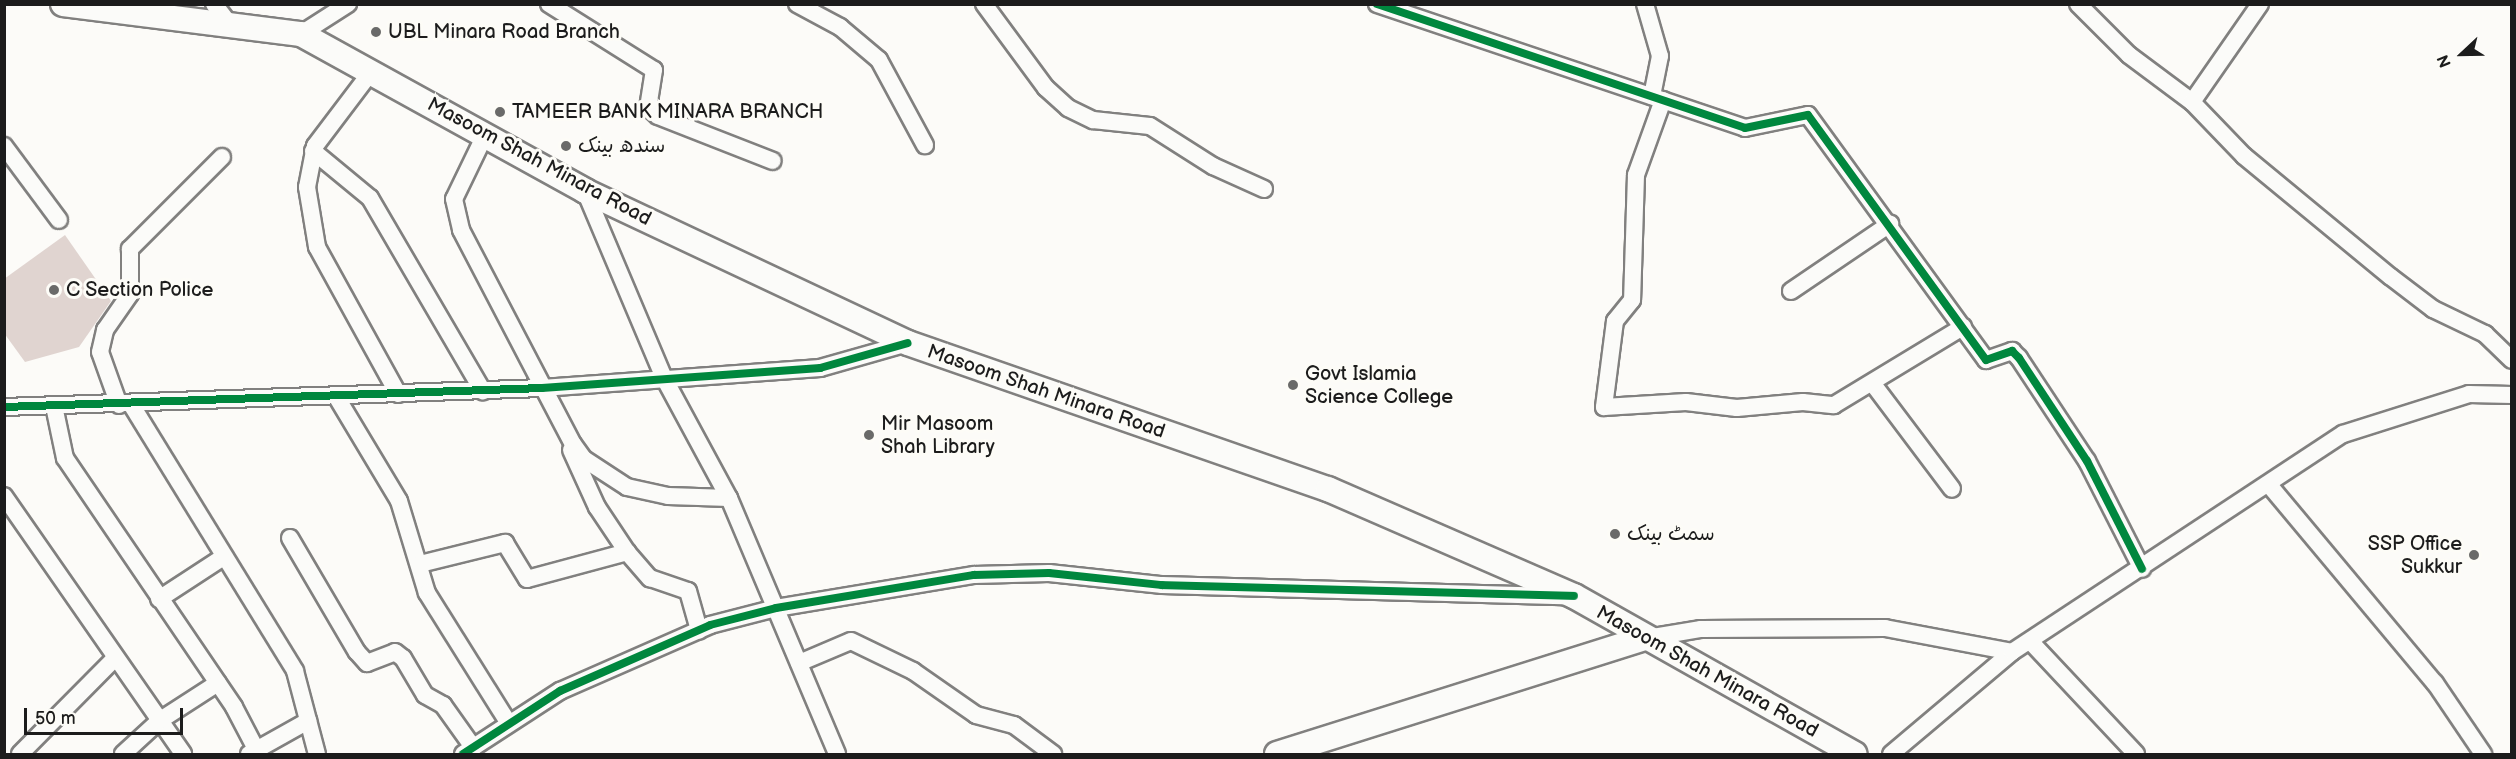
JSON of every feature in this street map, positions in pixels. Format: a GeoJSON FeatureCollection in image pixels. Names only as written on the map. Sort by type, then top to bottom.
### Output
{"type":"FeatureCollection","features":[{"type":"Feature","properties":{"kind":"main road","name":"Masoom Shah Minara Road"},"geometry":{"type":"LineString","coordinates":[[63,4],[229,23],[301,34],[585,191],[908,343],[1328,489],[1574,596],[1854,754]]}},
{"type":"Feature","properties":{"kind":"main road"},"geometry":{"type":"LineString","coordinates":[[1277,754],[1322,748],[1646,638]]}},
{"type":"Feature","properties":{"kind":"street"},"geometry":{"type":"LineString","coordinates":[[214,4],[229,23]]}},
{"type":"Feature","properties":{"kind":"street"},"geometry":{"type":"LineString","coordinates":[[301,34],[348,4]]}},
{"type":"Feature","properties":{"kind":"street"},"geometry":{"type":"LineString","coordinates":[[549,4],[654,70],[648,107],[658,116],[773,161]]}},
{"type":"Feature","properties":{"kind":"street"},"geometry":{"type":"LineString","coordinates":[[797,4],[847,32],[879,60],[925,145]]}},
{"type":"Feature","properties":{"kind":"street"},"geometry":{"type":"LineString","coordinates":[[984,4],[1046,88],[1068,108],[1093,120],[1150,126],[1213,166],[1264,189]]}},
{"type":"Feature","properties":{"kind":"street"},"geometry":{"type":"LineString","coordinates":[[1377,4],[1745,128],[1808,115],[1890,224],[1986,360],[2012,351],[2019,358],[2087,460],[2142,569]]}},
{"type":"Feature","properties":{"kind":"street"},"geometry":{"type":"LineString","coordinates":[[1645,4],[1660,56],[1658,98],[1636,175],[1632,300],[1615,321],[1604,407],[1686,402],[1737,408],[1834,405],[1874,384],[1963,327]]}},
{"type":"Feature","properties":{"kind":"street"},"geometry":{"type":"LineString","coordinates":[[2078,4],[2129,55],[2192,102],[2244,156],[2391,277],[2503,343],[2511,360]]}},
{"type":"Feature","properties":{"kind":"street"},"geometry":{"type":"LineString","coordinates":[[2192,102],[2260,4]]}},
{"type":"Feature","properties":{"kind":"street"},"geometry":{"type":"LineString","coordinates":[[371,72],[313,151],[307,188],[317,248],[398,394]]}},
{"type":"Feature","properties":{"kind":"street"},"geometry":{"type":"LineString","coordinates":[[485,135],[454,199],[461,230],[573,444],[584,459],[627,487],[668,496],[729,498]]}},
{"type":"Feature","properties":{"kind":"street"},"geometry":{"type":"LineString","coordinates":[[4,146],[59,220]]}},
{"type":"Feature","properties":{"kind":"street"},"geometry":{"type":"LineString","coordinates":[[313,151],[370,198],[483,391]]}},
{"type":"Feature","properties":{"kind":"street"},"geometry":{"type":"LineString","coordinates":[[222,157],[130,249],[130,294],[105,330],[100,351],[125,404],[295,671],[317,754]]}},
{"type":"Feature","properties":{"kind":"street"},"geometry":{"type":"LineString","coordinates":[[585,191],[664,378],[729,498],[837,754]]}},
{"type":"Feature","properties":{"kind":"street"},"geometry":{"type":"LineString","coordinates":[[1791,291],[1890,224]]}},
{"type":"Feature","properties":{"kind":"street"},"geometry":{"type":"LineString","coordinates":[[4,407],[542,388],[820,368],[908,343]]}},
{"type":"Feature","properties":{"kind":"street"},"geometry":{"type":"LineString","coordinates":[[1874,384],[1952,489]]}},
{"type":"Feature","properties":{"kind":"street"},"geometry":{"type":"LineString","coordinates":[[1891,754],[2012,652],[2270,486],[2343,434],[2405,411],[2469,394],[2511,395]]}},
{"type":"Feature","properties":{"kind":"street"},"geometry":{"type":"LineString","coordinates":[[336,396],[399,501],[427,592],[508,722]]}},
{"type":"Feature","properties":{"kind":"street"},"geometry":{"type":"LineString","coordinates":[[54,406],[64,458],[218,683],[253,752],[309,721]]}},
{"type":"Feature","properties":{"kind":"street"},"geometry":{"type":"LineString","coordinates":[[573,444],[589,492],[627,552],[650,578],[688,591],[699,630]]}},
{"type":"Feature","properties":{"kind":"street"},"geometry":{"type":"LineString","coordinates":[[2270,486],[2435,683],[2483,754]]}},
{"type":"Feature","properties":{"kind":"street"},"geometry":{"type":"LineString","coordinates":[[4,496],[114,659],[183,754]]}},
{"type":"Feature","properties":{"kind":"street"},"geometry":{"type":"LineString","coordinates":[[290,538],[357,652],[366,663],[395,652],[403,658],[424,695],[443,705],[468,751],[508,722],[560,691],[699,630],[776,608],[974,575],[1049,573],[1162,585],[1574,596]]}},
{"type":"Feature","properties":{"kind":"street"},"geometry":{"type":"LineString","coordinates":[[420,564],[505,543],[527,579],[627,552]]}},
{"type":"Feature","properties":{"kind":"street"},"geometry":{"type":"LineString","coordinates":[[159,598],[222,558]]}},
{"type":"Feature","properties":{"kind":"street"},"geometry":{"type":"LineString","coordinates":[[1646,638],[1701,629],[1885,628],[2012,652]]}},
{"type":"Feature","properties":{"kind":"street"},"geometry":{"type":"LineString","coordinates":[[799,663],[851,641],[913,671],[976,715],[1014,725],[1053,754]]}},
{"type":"Feature","properties":{"kind":"street"},"geometry":{"type":"LineString","coordinates":[[2030,641],[2136,754]]}},
{"type":"Feature","properties":{"kind":"street"},"geometry":{"type":"LineString","coordinates":[[20,754],[114,659]]}},
{"type":"Feature","properties":{"kind":"street"},"geometry":{"type":"LineString","coordinates":[[123,754],[159,721],[218,683]]}},
{"type":"Feature","properties":{"kind":"building","name":"C Section Police"},"geometry":{"type":"Polygon","coordinates":[[[65,235],[111,301],[79,347],[25,362],[4,333],[4,279],[65,235]]]}},
{"type":"Feature","properties":{"kind":"cycle path"},"geometry":{"type":"LineString","coordinates":[[1377,4],[1745,128],[1808,115],[1986,360],[2012,351],[2019,358],[2087,461],[2142,569]]}},
{"type":"Feature","properties":{"kind":"cycle path"},"geometry":{"type":"LineString","coordinates":[[4,407],[542,388],[820,368],[908,343]]}},
{"type":"Feature","properties":{"kind":"cycle path"},"geometry":{"type":"LineString","coordinates":[[463,754],[560,691],[710,625],[776,608],[974,575],[1049,573],[1162,585],[1574,596]]}},
{"type":"Feature","properties":{"kind":"place","name":"UBL Minara Road Branch"},"geometry":{"type":"Point","coordinates":[376,32]}},
{"type":"Feature","properties":{"kind":"place","name":"TAMEER BANK MINARA BRANCH"},"geometry":{"type":"Point","coordinates":[500,112]}},
{"type":"Feature","properties":{"kind":"place","name":"سندھ بینک"},"geometry":{"type":"Point","coordinates":[566,146]}},
{"type":"Feature","properties":{"kind":"place","name":"C Section Police"},"geometry":{"type":"Point","coordinates":[54,290]}},
{"type":"Feature","properties":{"kind":"place","name":"Govt Islamia Science College"},"geometry":{"type":"Point","coordinates":[1293,385]}},
{"type":"Feature","properties":{"kind":"place","name":"Mir Masoom Shah Library"},"geometry":{"type":"Point","coordinates":[869,435]}},
{"type":"Feature","properties":{"kind":"place","name":"سمٹ بینک"},"geometry":{"type":"Point","coordinates":[1615,534]}},
{"type":"Feature","properties":{"kind":"place","name":"SSP Office Sukkur"},"geometry":{"type":"Point","coordinates":[2474,555]}}]}
